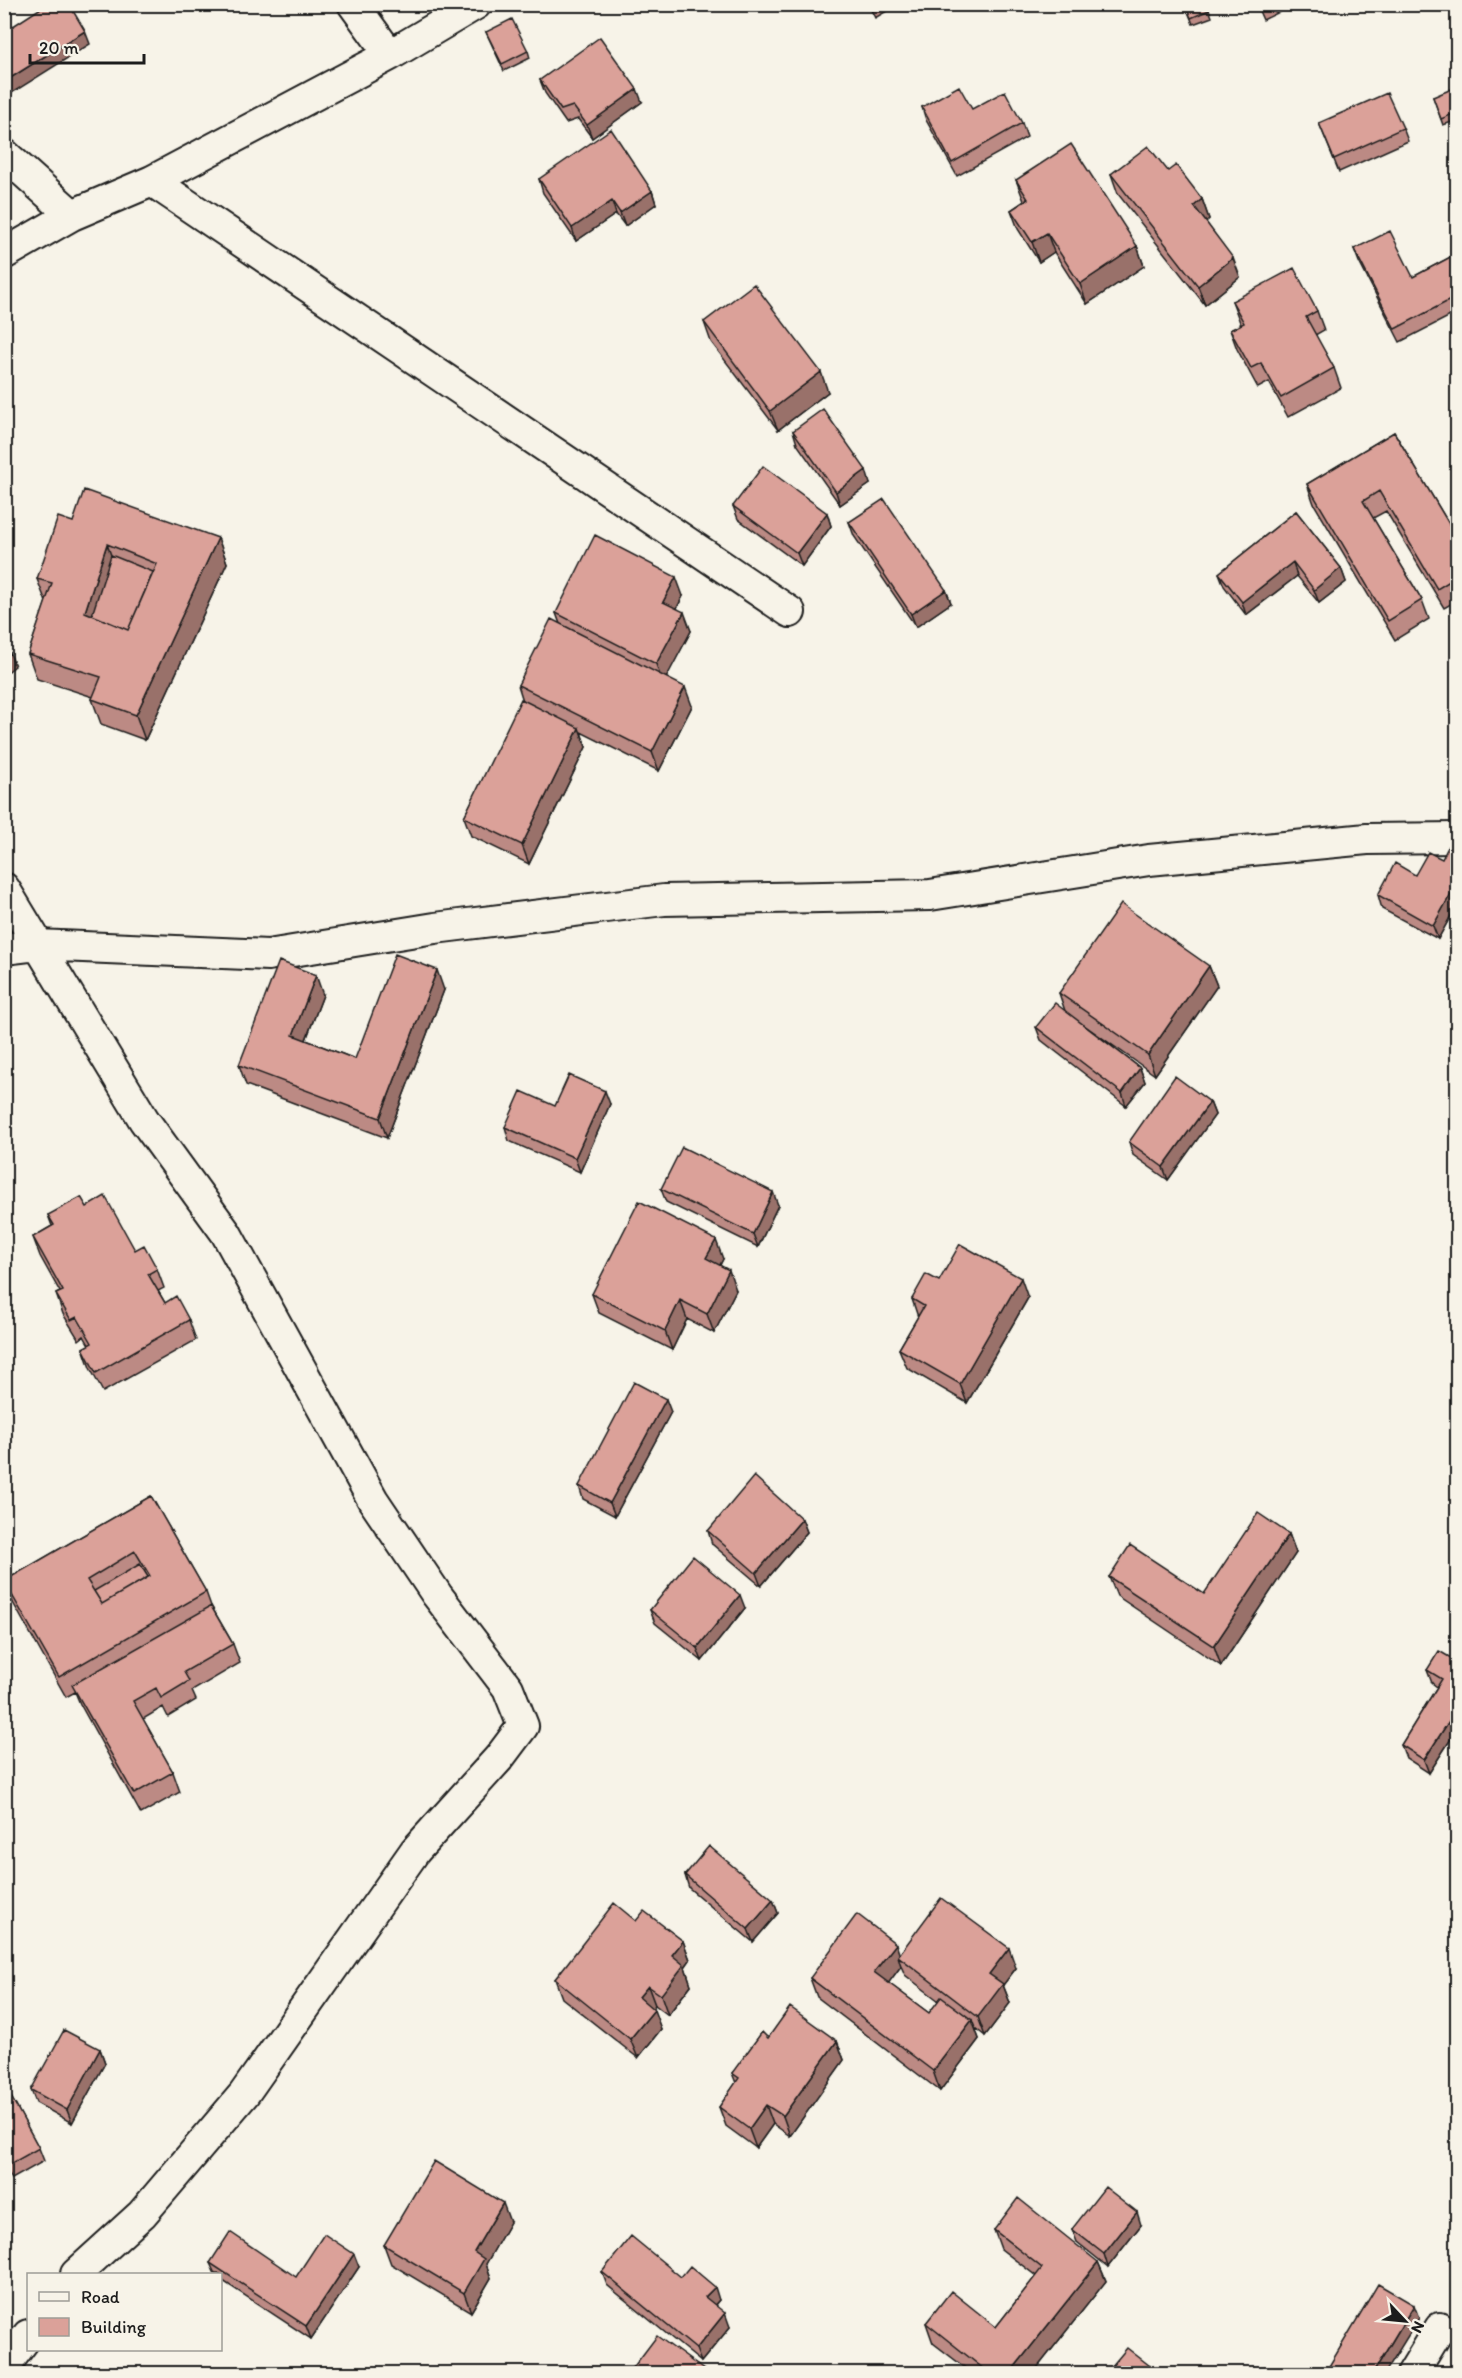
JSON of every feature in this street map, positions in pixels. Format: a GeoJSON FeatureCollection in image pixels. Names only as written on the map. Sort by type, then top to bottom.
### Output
{"type":"FeatureCollection","features":[{"type":"Feature","properties":{"kind":"street"},"geometry":{"type":"LineString","coordinates":[[353,4],[390,55]]}},
{"type":"Feature","properties":{"kind":"street"},"geometry":{"type":"LineString","coordinates":[[4,254],[72,215],[152,181],[390,55],[476,4]]}},
{"type":"Feature","properties":{"kind":"street"},"geometry":{"type":"LineString","coordinates":[[4,154],[72,215]]}},
{"type":"Feature","properties":{"kind":"street"},"geometry":{"type":"LineString","coordinates":[[152,181],[790,612]]}},
{"type":"Feature","properties":{"kind":"street"},"geometry":{"type":"LineString","coordinates":[[4,949],[38,945],[268,955],[435,928],[664,900],[930,895],[1149,860],[1367,839],[1458,838]]}},
{"type":"Feature","properties":{"kind":"street"},"geometry":{"type":"LineString","coordinates":[[4,888],[144,1120],[226,1233],[373,1500],[437,1595],[508,1688],[523,1726],[499,1758],[415,1851],[244,2094],[142,2214],[77,2273]]}},
{"type":"Feature","properties":{"kind":"street"},"geometry":{"type":"LineString","coordinates":[[1412,2373],[1440,2328]]}},
{"type":"Feature","properties":{"kind":"street"},"geometry":{"type":"LineString","coordinates":[[4,2367],[27,2336]]}},
{"type":"Feature","properties":{"kind":"building"},"geometry":{"type":"Polygon","coordinates":[[[47,4],[69,4],[85,31],[4,82],[4,32],[47,4]]]}},
{"type":"Feature","properties":{"kind":"building"},"geometry":{"type":"Polygon","coordinates":[[[1185,4],[1207,4],[1209,10],[1191,18],[1185,4]]]}},
{"type":"Feature","properties":{"kind":"building"},"geometry":{"type":"Polygon","coordinates":[[[512,19],[528,51],[502,64],[486,32],[512,19]]]}},
{"type":"Feature","properties":{"kind":"building"},"geometry":{"type":"Polygon","coordinates":[[[600,37],[637,89],[587,125],[573,106],[561,110],[540,80],[600,37]]]}},
{"type":"Feature","properties":{"kind":"building"},"geometry":{"type":"Polygon","coordinates":[[[959,86],[972,109],[1005,91],[1022,123],[952,163],[922,107],[959,86]]]}},
{"type":"Feature","properties":{"kind":"building"},"geometry":{"type":"Polygon","coordinates":[[[1454,88],[1458,96],[1458,112],[1441,119],[1433,97],[1454,88]]]}},
{"type":"Feature","properties":{"kind":"building"},"geometry":{"type":"Polygon","coordinates":[[[1387,93],[1403,128],[1334,159],[1319,123],[1387,93]]]}},
{"type":"Feature","properties":{"kind":"building"},"geometry":{"type":"Polygon","coordinates":[[[611,129],[652,191],[620,213],[612,201],[572,228],[539,179],[611,129]]]}},
{"type":"Feature","properties":{"kind":"building"},"geometry":{"type":"Polygon","coordinates":[[[1071,144],[1137,246],[1080,284],[1047,233],[1032,242],[1011,210],[1028,199],[1016,180],[1071,144]]]}},
{"type":"Feature","properties":{"kind":"building"},"geometry":{"type":"Polygon","coordinates":[[[1148,146],[1168,171],[1176,165],[1202,199],[1194,206],[1233,258],[1198,286],[1111,174],[1148,146]]]}},
{"type":"Feature","properties":{"kind":"building"},"geometry":{"type":"Polygon","coordinates":[[[1390,231],[1413,277],[1458,253],[1458,296],[1395,329],[1354,249],[1390,231]]]}},
{"type":"Feature","properties":{"kind":"building"},"geometry":{"type":"Polygon","coordinates":[[[1294,268],[1317,311],[1306,317],[1334,368],[1281,398],[1261,363],[1251,368],[1230,330],[1244,323],[1232,301],[1294,268]]]}},
{"type":"Feature","properties":{"kind":"building"},"geometry":{"type":"Polygon","coordinates":[[[754,284],[821,372],[770,411],[704,322],[754,284]]]}},
{"type":"Feature","properties":{"kind":"building"},"geometry":{"type":"Polygon","coordinates":[[[823,409],[866,470],[836,492],[793,431],[823,409]]]}},
{"type":"Feature","properties":{"kind":"building"},"geometry":{"type":"Polygon","coordinates":[[[1394,432],[1458,539],[1458,576],[1437,589],[1379,491],[1363,501],[1422,600],[1388,621],[1307,484],[1394,432]]]}},
{"type":"Feature","properties":{"kind":"building"},"geometry":{"type":"Polygon","coordinates":[[[763,466],[827,513],[797,553],[733,506],[763,466]]]}},
{"type":"Feature","properties":{"kind":"building"},"geometry":{"type":"Polygon","coordinates":[[[84,490],[218,538],[136,715],[92,699],[101,677],[28,654],[52,583],[37,579],[58,517],[73,522],[84,490]],[[107,544],[85,612],[128,630],[157,564],[107,544]]]}},
{"type":"Feature","properties":{"kind":"building"},"geometry":{"type":"Polygon","coordinates":[[[884,499],[946,590],[911,614],[849,522],[884,499]]]}},
{"type":"Feature","properties":{"kind":"building"},"geometry":{"type":"Polygon","coordinates":[[[1296,511],[1341,568],[1314,590],[1293,562],[1242,602],[1219,573],[1296,511]]]}},
{"type":"Feature","properties":{"kind":"building"},"geometry":{"type":"Polygon","coordinates":[[[595,535],[676,577],[663,602],[684,612],[656,664],[556,613],[595,535]]]}},
{"type":"Feature","properties":{"kind":"building"},"geometry":{"type":"Polygon","coordinates":[[[111,555],[153,572],[128,630],[92,615],[111,555]]]}},
{"type":"Feature","properties":{"kind":"building"},"geometry":{"type":"Polygon","coordinates":[[[551,619],[685,687],[652,752],[518,685],[551,619]]]}},
{"type":"Feature","properties":{"kind":"building"},"geometry":{"type":"Polygon","coordinates":[[[4,647],[10,653],[4,658],[4,647]]]}},
{"type":"Feature","properties":{"kind":"building"},"geometry":{"type":"Polygon","coordinates":[[[521,699],[579,728],[522,845],[464,817],[521,699]]]}},
{"type":"Feature","properties":{"kind":"building"},"geometry":{"type":"Polygon","coordinates":[[[1449,845],[1458,849],[1458,881],[1433,926],[1378,895],[1395,863],[1415,875],[1428,852],[1442,859],[1449,845]]]}},
{"type":"Feature","properties":{"kind":"building"},"geometry":{"type":"Polygon","coordinates":[[[1121,904],[1209,966],[1148,1055],[1059,993],[1121,904]]]}},
{"type":"Feature","properties":{"kind":"building"},"geometry":{"type":"Polygon","coordinates":[[[395,954],[437,970],[380,1118],[239,1065],[279,961],[316,975],[293,1035],[355,1059],[395,954]]]}},
{"type":"Feature","properties":{"kind":"building"},"geometry":{"type":"Polygon","coordinates":[[[1055,1003],[1140,1068],[1122,1093],[1036,1027],[1055,1003]]]}},
{"type":"Feature","properties":{"kind":"building"},"geometry":{"type":"Polygon","coordinates":[[[569,1075],[605,1091],[575,1158],[505,1127],[521,1091],[555,1106],[569,1075]]]}},
{"type":"Feature","properties":{"kind":"building"},"geometry":{"type":"Polygon","coordinates":[[[1175,1076],[1210,1102],[1163,1167],[1129,1142],[1175,1076]]]}},
{"type":"Feature","properties":{"kind":"building"},"geometry":{"type":"Polygon","coordinates":[[[682,1147],[773,1192],[753,1234],[661,1189],[682,1147]]]}},
{"type":"Feature","properties":{"kind":"building"},"geometry":{"type":"Polygon","coordinates":[[[105,1196],[135,1250],[144,1245],[157,1269],[148,1274],[165,1303],[176,1296],[189,1320],[96,1373],[83,1348],[92,1343],[77,1317],[71,1320],[56,1294],[63,1291],[33,1237],[54,1225],[48,1215],[81,1197],[87,1207],[105,1196]]]}},
{"type":"Feature","properties":{"kind":"building"},"geometry":{"type":"Polygon","coordinates":[[[639,1201],[716,1240],[706,1258],[729,1270],[707,1314],[680,1300],[665,1331],[592,1294],[639,1201]]]}},
{"type":"Feature","properties":{"kind":"building"},"geometry":{"type":"Polygon","coordinates":[[[960,1244],[1021,1278],[960,1384],[899,1349],[924,1306],[912,1299],[926,1274],[939,1281],[960,1244]]]}},
{"type":"Feature","properties":{"kind":"building"},"geometry":{"type":"Polygon","coordinates":[[[634,1382],[666,1399],[610,1503],[579,1486],[634,1382]]]}},
{"type":"Feature","properties":{"kind":"building"},"geometry":{"type":"Polygon","coordinates":[[[754,1476],[802,1519],[756,1573],[708,1531],[754,1476]]]}},
{"type":"Feature","properties":{"kind":"building"},"geometry":{"type":"Polygon","coordinates":[[[151,1496],[206,1592],[59,1677],[4,1581],[151,1496]],[[135,1551],[87,1580],[102,1604],[150,1576],[135,1551]]]}},
{"type":"Feature","properties":{"kind":"building"},"geometry":{"type":"Polygon","coordinates":[[[1258,1513],[1289,1534],[1214,1646],[1109,1577],[1130,1545],[1204,1594],[1258,1513]]]}},
{"type":"Feature","properties":{"kind":"building"},"geometry":{"type":"Polygon","coordinates":[[[693,1556],[740,1595],[697,1648],[650,1610],[693,1556]]]}},
{"type":"Feature","properties":{"kind":"building"},"geometry":{"type":"Polygon","coordinates":[[[140,1564],[148,1577],[102,1604],[94,1591],[140,1564]]]}},
{"type":"Feature","properties":{"kind":"building"},"geometry":{"type":"Polygon","coordinates":[[[211,1606],[233,1644],[184,1672],[189,1681],[161,1698],[156,1688],[133,1701],[173,1772],[134,1794],[72,1685],[211,1606]]]}},
{"type":"Feature","properties":{"kind":"building"},"geometry":{"type":"Polygon","coordinates":[[[1439,1651],[1458,1662],[1458,1707],[1424,1760],[1401,1745],[1442,1679],[1427,1670],[1439,1651]]]}},
{"type":"Feature","properties":{"kind":"building"},"geometry":{"type":"Polygon","coordinates":[[[709,1846],[773,1900],[748,1929],[685,1875],[709,1846]]]}},
{"type":"Feature","properties":{"kind":"building"},"geometry":{"type":"Polygon","coordinates":[[[941,1898],[1009,1948],[989,1974],[1003,1984],[978,2017],[898,1956],[941,1898]]]}},
{"type":"Feature","properties":{"kind":"building"},"geometry":{"type":"Polygon","coordinates":[[[614,1903],[636,1921],[644,1911],[683,1941],[672,1955],[684,1965],[661,1995],[648,1986],[639,1997],[654,2010],[630,2039],[555,1979],[614,1903]]]}},
{"type":"Feature","properties":{"kind":"building"},"geometry":{"type":"Polygon","coordinates":[[[857,1914],[896,1944],[874,1972],[929,2013],[941,1997],[972,2020],[933,2071],[810,1978],[857,1914]]]}},
{"type":"Feature","properties":{"kind":"building"},"geometry":{"type":"Polygon","coordinates":[[[790,2007],[837,2041],[783,2116],[766,2105],[749,2129],[719,2107],[739,2078],[732,2073],[762,2032],[768,2038],[790,2007]]]}},
{"type":"Feature","properties":{"kind":"building"},"geometry":{"type":"Polygon","coordinates":[[[64,2030],[100,2049],[67,2110],[31,2090],[64,2030]]]}},
{"type":"Feature","properties":{"kind":"building"},"geometry":{"type":"Polygon","coordinates":[[[4,2084],[39,2148],[7,2166],[4,2161],[4,2084]]]}},
{"type":"Feature","properties":{"kind":"building"},"geometry":{"type":"Polygon","coordinates":[[[434,2161],[503,2203],[474,2252],[484,2259],[464,2293],[384,2245],[434,2161]]]}},
{"type":"Feature","properties":{"kind":"building"},"geometry":{"type":"Polygon","coordinates":[[[1105,2187],[1137,2212],[1104,2254],[1072,2229],[1105,2187]]]}},
{"type":"Feature","properties":{"kind":"building"},"geometry":{"type":"Polygon","coordinates":[[[1018,2198],[1098,2262],[1010,2373],[989,2373],[926,2323],[951,2291],[996,2327],[1042,2268],[994,2230],[1018,2198]]]}},
{"type":"Feature","properties":{"kind":"building"},"geometry":{"type":"Polygon","coordinates":[[[230,2232],[296,2277],[324,2234],[354,2254],[306,2326],[210,2263],[230,2232]]]}},
{"type":"Feature","properties":{"kind":"building"},"geometry":{"type":"Polygon","coordinates":[[[631,2236],[681,2277],[690,2266],[715,2287],[705,2297],[725,2313],[696,2349],[602,2272],[631,2236]]]}},
{"type":"Feature","properties":{"kind":"building"},"geometry":{"type":"Polygon","coordinates":[[[1378,2284],[1414,2305],[1373,2373],[1325,2373],[1378,2284]]]}},
{"type":"Feature","properties":{"kind":"building"},"geometry":{"type":"Polygon","coordinates":[[[657,2336],[708,2373],[629,2373],[657,2336]]]}},
{"type":"Feature","properties":{"kind":"building"},"geometry":{"type":"Polygon","coordinates":[[[1127,2348],[1159,2373],[1106,2373],[1127,2348]]]}}]}
